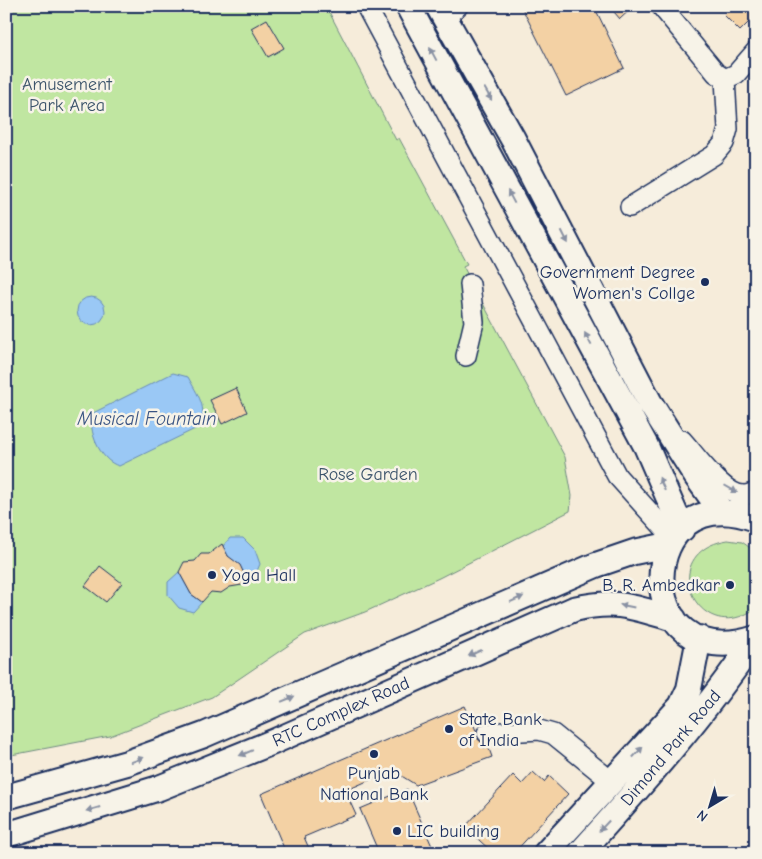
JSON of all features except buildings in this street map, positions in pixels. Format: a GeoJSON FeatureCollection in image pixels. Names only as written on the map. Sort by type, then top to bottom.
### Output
{"type":"FeatureCollection","features":[{"type":"Feature","properties":{"kind":"main road"},"geometry":{"type":"LineString","coordinates":[[408,6],[646,446],[674,537]]}},
{"type":"Feature","properties":{"kind":"main road"},"geometry":{"type":"LineString","coordinates":[[447,10],[650,403],[691,469],[721,511]]}},
{"type":"Feature","properties":{"kind":"main road"},"geometry":{"type":"LineString","coordinates":[[756,519],[740,513],[721,511],[703,515],[674,537],[662,563],[660,583],[664,602],[674,619],[685,630],[699,638],[718,644],[738,644],[756,638]]}},
{"type":"Feature","properties":{"kind":"main road","name":"RTC Complex Road"},"geometry":{"type":"LineString","coordinates":[[6,797],[127,764],[195,738],[596,565],[674,537]]}},
{"type":"Feature","properties":{"kind":"main road","name":"RTC Complex Road"},"geometry":{"type":"LineString","coordinates":[[6,835],[159,788],[273,742],[574,609],[597,604],[625,604],[674,619]]}},
{"type":"Feature","properties":{"kind":"main road","name":"Dimond Park Road"},"geometry":{"type":"LineString","coordinates":[[546,853],[680,706],[690,689],[699,638]]}},
{"type":"Feature","properties":{"kind":"main road","name":"Dimond Park Road"},"geometry":{"type":"LineString","coordinates":[[580,853],[678,742],[727,681],[756,638]]}},
{"type":"Feature","properties":{"kind":"street"},"geometry":{"type":"LineString","coordinates":[[366,6],[617,476],[674,537]]}},
{"type":"Feature","properties":{"kind":"street"},"geometry":{"type":"LineString","coordinates":[[661,6],[716,73],[726,79]]}},
{"type":"Feature","properties":{"kind":"street"},"geometry":{"type":"LineString","coordinates":[[726,79],[736,74],[756,51]]}},
{"type":"Feature","properties":{"kind":"street"},"geometry":{"type":"LineString","coordinates":[[630,207],[714,155],[724,143],[728,129],[726,79]]}},
{"type":"Feature","properties":{"kind":"street"},"geometry":{"type":"LineString","coordinates":[[466,356],[474,322],[470,284]]}},
{"type":"Feature","properties":{"kind":"street"},"geometry":{"type":"LineString","coordinates":[[650,403],[717,479],[729,489],[743,495],[756,492]]}},
{"type":"Feature","properties":{"kind":"street"},"geometry":{"type":"LineString","coordinates":[[487,733],[539,730],[553,734],[611,781]]}},
{"type":"Feature","properties":{"kind":"green space"},"geometry":{"type":"Polygon","coordinates":[[[6,6],[326,6],[396,140],[399,138],[467,264],[463,266],[565,457],[572,496],[570,511],[439,578],[365,612],[305,634],[212,697],[110,736],[6,756],[6,6]]]}},
{"type":"Feature","properties":{"kind":"green space"},"geometry":{"type":"Polygon","coordinates":[[[728,540],[742,542],[756,552],[756,608],[735,618],[717,617],[702,609],[692,595],[689,578],[693,562],[705,548],[728,540]]]}},
{"type":"Feature","properties":{"kind":"water"},"geometry":{"type":"Polygon","coordinates":[[[91,297],[101,301],[105,311],[101,321],[91,325],[81,321],[77,311],[81,301],[91,297]]]}},
{"type":"Feature","properties":{"kind":"water","name":"Musical Fountain"},"geometry":{"type":"Polygon","coordinates":[[[173,373],[188,377],[201,401],[203,414],[199,427],[119,466],[112,463],[101,452],[97,444],[92,428],[93,413],[173,373]]]}},
{"type":"Feature","properties":{"kind":"water"},"geometry":{"type":"Polygon","coordinates":[[[230,538],[243,538],[255,550],[260,564],[254,578],[246,578],[228,556],[223,546],[230,538]]]}},
{"type":"Feature","properties":{"kind":"water"},"geometry":{"type":"Polygon","coordinates":[[[179,572],[191,594],[202,602],[193,612],[179,608],[168,595],[168,582],[179,572]]]}},
{"type":"Feature","properties":{"kind":"place","name":"Government Degree Women's Collge"},"geometry":{"type":"Point","coordinates":[705,282]}},
{"type":"Feature","properties":{"kind":"place","name":"Yoga Hall"},"geometry":{"type":"Point","coordinates":[212,575]}},
{"type":"Feature","properties":{"kind":"place","name":"B. R. Ambedkar"},"geometry":{"type":"Point","coordinates":[730,585]}},
{"type":"Feature","properties":{"kind":"place","name":"State Bank of India"},"geometry":{"type":"Point","coordinates":[449,729]}},
{"type":"Feature","properties":{"kind":"place","name":"Punjab National Bank"},"geometry":{"type":"Point","coordinates":[374,754]}},
{"type":"Feature","properties":{"kind":"place","name":"LIC building"},"geometry":{"type":"Point","coordinates":[397,831]}},
{"type":"Feature","properties":{"kind":"park label","name":"Amusement Park Area"},"geometry":{"type":"Point","coordinates":[67,94]}},
{"type":"Feature","properties":{"kind":"park label","name":"Rose Garden"},"geometry":{"type":"Point","coordinates":[368,474]}}]}
